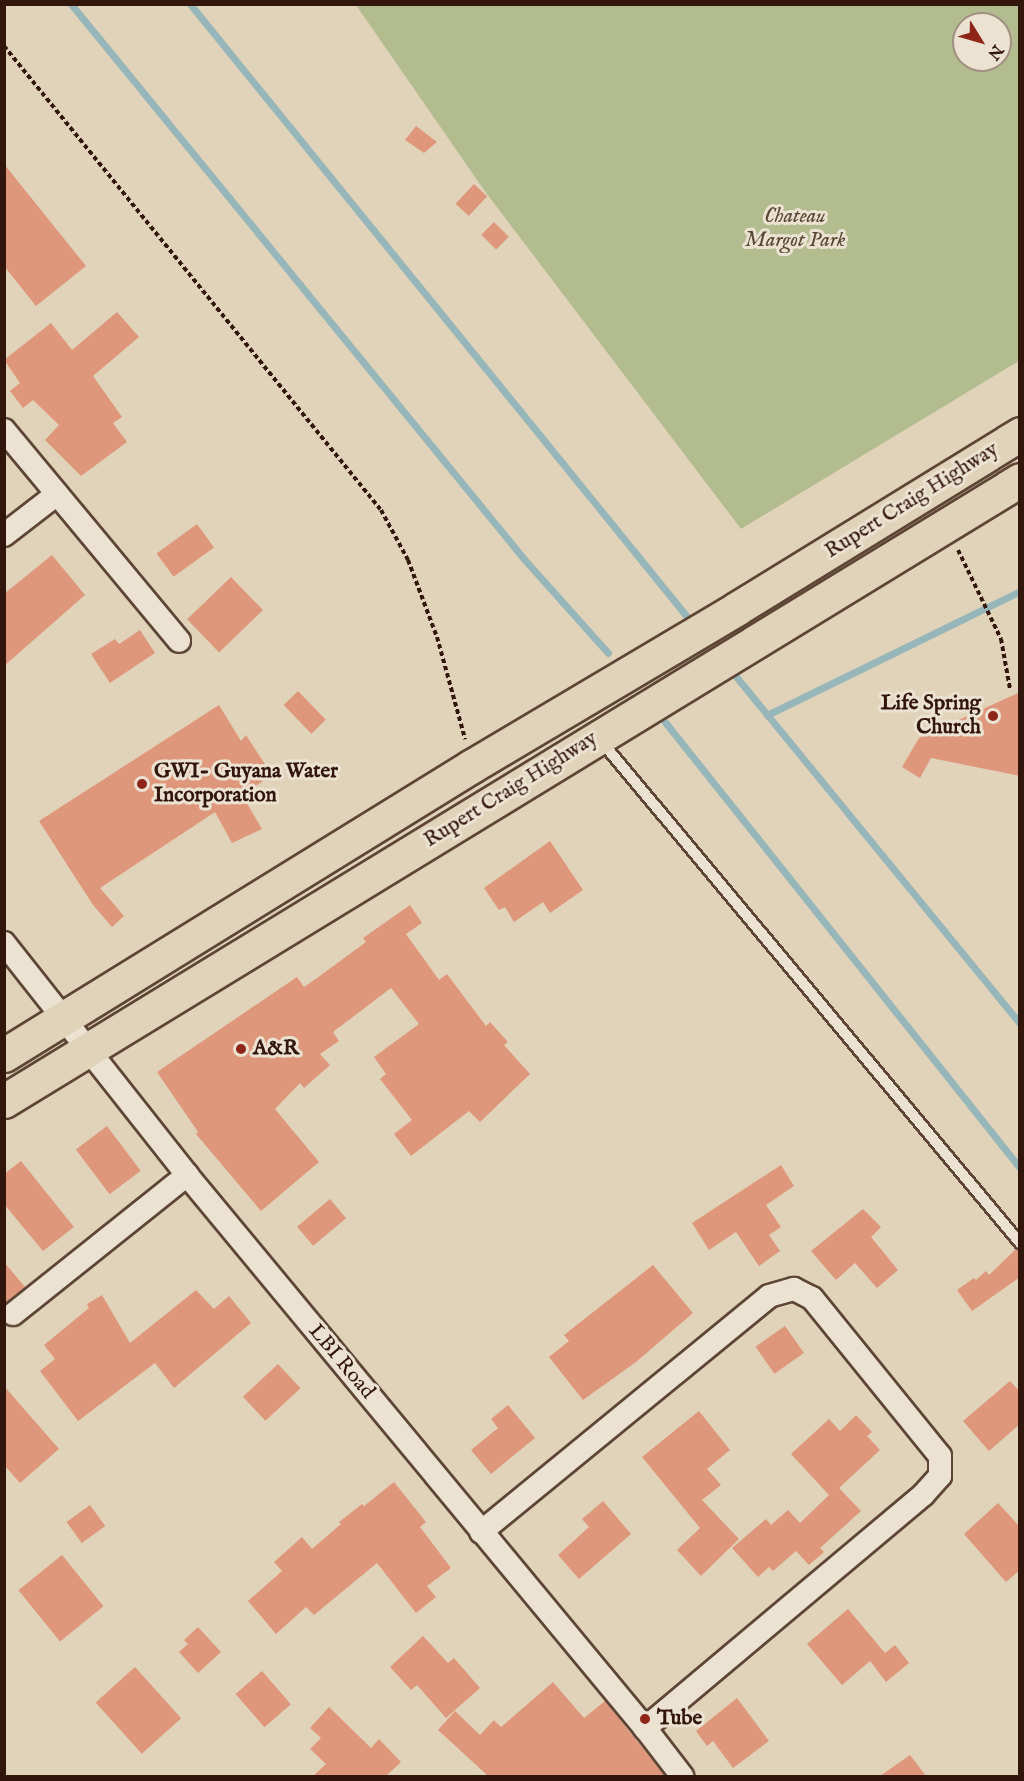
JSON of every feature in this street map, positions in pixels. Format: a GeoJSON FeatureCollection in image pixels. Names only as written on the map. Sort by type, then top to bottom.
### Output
{"type":"FeatureCollection","features":[{"type":"Feature","properties":{"kind":"main road","name":"Rupert Craig Highway"},"geometry":{"type":"LineString","coordinates":[[4,1055],[472,766],[736,609],[1020,434]]}},
{"type":"Feature","properties":{"kind":"main road","name":"Rupert Craig Highway"},"geometry":{"type":"LineString","coordinates":[[4,1101],[1020,480]]}},
{"type":"Feature","properties":{"kind":"street"},"geometry":{"type":"LineString","coordinates":[[4,430],[179,641]]}},
{"type":"Feature","properties":{"kind":"street"},"geometry":{"type":"LineString","coordinates":[[4,536],[57,494]]}},
{"type":"Feature","properties":{"kind":"street","name":"LBI Road"},"geometry":{"type":"LineString","coordinates":[[4,943],[187,1175],[645,1728],[682,1776]]}},
{"type":"Feature","properties":{"kind":"street"},"geometry":{"type":"LineString","coordinates":[[13,1314],[187,1175]]}},
{"type":"Feature","properties":{"kind":"street"},"geometry":{"type":"LineString","coordinates":[[481,1532],[770,1296],[794,1289],[812,1298],[940,1456],[940,1476],[923,1495],[645,1728]]}},
{"type":"Feature","properties":{"kind":"lane"},"geometry":{"type":"LineString","coordinates":[[597,737],[1020,1242]]}},
{"type":"Feature","properties":{"kind":"path"},"geometry":{"type":"LineString","coordinates":[[4,46],[381,510],[408,560],[436,638],[472,766]]}},
{"type":"Feature","properties":{"kind":"path"},"geometry":{"type":"LineString","coordinates":[[970,576],[1000,639],[1010,689]]}},
{"type":"Feature","properties":{"kind":"green space","name":"Chateau Margot Park"},"geometry":{"type":"Polygon","coordinates":[[[356,5],[1019,5],[1019,361],[741,529],[484,190],[356,5]]]}},
{"type":"Feature","properties":{"kind":"building"},"geometry":{"type":"Polygon","coordinates":[[[416,126],[437,142],[424,153],[405,140],[416,126]]]}},
{"type":"Feature","properties":{"kind":"building"},"geometry":{"type":"Polygon","coordinates":[[[4,164],[86,266],[36,306],[4,266],[4,164]]]}},
{"type":"Feature","properties":{"kind":"building"},"geometry":{"type":"Polygon","coordinates":[[[474,184],[487,196],[469,216],[456,204],[474,184]]]}},
{"type":"Feature","properties":{"kind":"building"},"geometry":{"type":"Polygon","coordinates":[[[494,222],[509,237],[496,250],[481,235],[494,222]]]}},
{"type":"Feature","properties":{"kind":"building"},"geometry":{"type":"Polygon","coordinates":[[[117,312],[139,337],[93,376],[122,417],[113,423],[127,442],[81,476],[45,440],[59,425],[33,400],[23,408],[10,391],[20,383],[4,360],[51,323],[72,350],[117,312]]]}},
{"type":"Feature","properties":{"kind":"building"},"geometry":{"type":"Polygon","coordinates":[[[197,524],[214,547],[174,577],[157,553],[197,524]]]}},
{"type":"Feature","properties":{"kind":"building"},"geometry":{"type":"Polygon","coordinates":[[[52,555],[85,595],[4,666],[4,594],[52,555]]]}},
{"type":"Feature","properties":{"kind":"building"},"geometry":{"type":"Polygon","coordinates":[[[231,577],[263,610],[219,652],[187,619],[231,577]]]}},
{"type":"Feature","properties":{"kind":"building"},"geometry":{"type":"Polygon","coordinates":[[[140,630],[155,653],[110,683],[91,654],[115,639],[119,644],[140,630]]]}},
{"type":"Feature","properties":{"kind":"building"},"geometry":{"type":"Polygon","coordinates":[[[298,691],[326,720],[311,734],[284,705],[298,691]]]}},
{"type":"Feature","properties":{"kind":"building","name":"Life Spring Church"},"geometry":{"type":"Polygon","coordinates":[[[1020,692],[1020,776],[931,758],[920,778],[902,767],[919,738],[1020,692]]]}},
{"type":"Feature","properties":{"kind":"building"},"geometry":{"type":"Polygon","coordinates":[[[219,705],[241,741],[246,735],[272,775],[242,795],[262,829],[232,843],[215,812],[100,888],[124,916],[112,927],[93,905],[39,821],[219,705]]]}},
{"type":"Feature","properties":{"kind":"building"},"geometry":{"type":"Polygon","coordinates":[[[550,841],[583,890],[550,913],[543,902],[514,922],[505,907],[499,910],[484,888],[550,841]]]}},
{"type":"Feature","properties":{"kind":"building"},"geometry":{"type":"Polygon","coordinates":[[[410,905],[422,923],[406,934],[439,980],[447,974],[486,1026],[490,1022],[508,1042],[504,1045],[530,1074],[480,1122],[469,1111],[411,1156],[394,1134],[412,1120],[380,1079],[386,1074],[374,1057],[419,1024],[391,988],[333,1032],[339,1041],[320,1054],[330,1065],[304,1088],[300,1083],[275,1109],[319,1162],[261,1211],[196,1134],[198,1132],[157,1072],[297,977],[304,987],[366,942],[363,938],[410,905]]]}},
{"type":"Feature","properties":{"kind":"building"},"geometry":{"type":"Polygon","coordinates":[[[107,1126],[141,1171],[110,1194],[76,1149],[107,1126]]]}},
{"type":"Feature","properties":{"kind":"building"},"geometry":{"type":"Polygon","coordinates":[[[21,1161],[74,1227],[43,1251],[4,1204],[4,1174],[21,1161]]]}},
{"type":"Feature","properties":{"kind":"building"},"geometry":{"type":"Polygon","coordinates":[[[781,1165],[794,1186],[766,1205],[781,1227],[769,1235],[780,1251],[759,1266],[736,1232],[709,1250],[692,1223],[781,1165]]]}},
{"type":"Feature","properties":{"kind":"building"},"geometry":{"type":"Polygon","coordinates":[[[330,1199],[346,1218],[313,1246],[297,1227],[330,1199]]]}},
{"type":"Feature","properties":{"kind":"building"},"geometry":{"type":"Polygon","coordinates":[[[863,1209],[881,1227],[871,1237],[898,1270],[877,1288],[855,1263],[836,1280],[811,1251],[863,1209]]]}},
{"type":"Feature","properties":{"kind":"building"},"geometry":{"type":"Polygon","coordinates":[[[1016,1249],[1020,1250],[1020,1277],[972,1311],[957,1290],[974,1278],[976,1280],[986,1271],[989,1275],[1016,1249]]]}},
{"type":"Feature","properties":{"kind":"building"},"geometry":{"type":"Polygon","coordinates":[[[4,1262],[25,1287],[4,1304],[4,1262]]]}},
{"type":"Feature","properties":{"kind":"building"},"geometry":{"type":"Polygon","coordinates":[[[653,1265],[693,1313],[636,1362],[583,1400],[549,1357],[569,1341],[564,1335],[653,1265]]]}},
{"type":"Feature","properties":{"kind":"building"},"geometry":{"type":"Polygon","coordinates":[[[196,1290],[214,1309],[229,1296],[251,1323],[174,1388],[155,1363],[78,1421],[40,1371],[55,1359],[44,1345],[89,1308],[87,1304],[102,1295],[130,1343],[196,1290]]]}},
{"type":"Feature","properties":{"kind":"building"},"geometry":{"type":"Polygon","coordinates":[[[785,1326],[804,1353],[774,1374],[756,1347],[785,1326]]]}},
{"type":"Feature","properties":{"kind":"building"},"geometry":{"type":"Polygon","coordinates":[[[278,1364],[301,1388],[265,1421],[243,1397],[278,1364]]]}},
{"type":"Feature","properties":{"kind":"building"},"geometry":{"type":"Polygon","coordinates":[[[1010,1381],[1020,1392],[1020,1424],[989,1451],[963,1421],[1010,1381]]]}},
{"type":"Feature","properties":{"kind":"building"},"geometry":{"type":"Polygon","coordinates":[[[4,1386],[59,1449],[20,1483],[4,1465],[4,1386]]]}},
{"type":"Feature","properties":{"kind":"building"},"geometry":{"type":"Polygon","coordinates":[[[508,1405],[535,1438],[491,1474],[471,1450],[498,1428],[491,1419],[508,1405]]]}},
{"type":"Feature","properties":{"kind":"building"},"geometry":{"type":"Polygon","coordinates":[[[699,1411],[730,1450],[707,1469],[721,1485],[702,1500],[739,1539],[701,1576],[677,1550],[700,1528],[642,1457],[699,1411]]]}},
{"type":"Feature","properties":{"kind":"building"},"geometry":{"type":"Polygon","coordinates":[[[856,1415],[872,1432],[867,1436],[880,1450],[839,1488],[861,1511],[820,1548],[824,1552],[809,1565],[796,1551],[773,1571],[769,1567],[758,1577],[732,1548],[766,1519],[771,1525],[788,1510],[800,1523],[829,1495],[791,1454],[829,1419],[840,1431],[856,1415]]]}},
{"type":"Feature","properties":{"kind":"building"},"geometry":{"type":"Polygon","coordinates":[[[394,1482],[426,1522],[420,1527],[451,1568],[427,1586],[436,1597],[416,1613],[377,1563],[314,1615],[306,1607],[276,1634],[248,1601],[282,1571],[274,1562],[302,1537],[312,1549],[341,1524],[339,1522],[394,1482]]]}},
{"type":"Feature","properties":{"kind":"building"},"geometry":{"type":"Polygon","coordinates":[[[603,1501],[631,1534],[579,1579],[558,1555],[589,1527],[582,1519],[603,1501]]]}},
{"type":"Feature","properties":{"kind":"building"},"geometry":{"type":"Polygon","coordinates":[[[998,1503],[1020,1527],[1020,1570],[1006,1582],[964,1534],[998,1503]]]}},
{"type":"Feature","properties":{"kind":"building"},"geometry":{"type":"Polygon","coordinates":[[[90,1505],[105,1526],[82,1543],[67,1522],[90,1505]]]}},
{"type":"Feature","properties":{"kind":"building"},"geometry":{"type":"Polygon","coordinates":[[[62,1555],[104,1606],[60,1642],[18,1590],[62,1555]]]}},
{"type":"Feature","properties":{"kind":"building"},"geometry":{"type":"Polygon","coordinates":[[[848,1609],[885,1653],[895,1645],[909,1663],[886,1682],[870,1661],[842,1685],[807,1644],[848,1609]]]}},
{"type":"Feature","properties":{"kind":"building"},"geometry":{"type":"Polygon","coordinates":[[[198,1627],[221,1652],[198,1673],[179,1652],[188,1644],[184,1640],[198,1627]]]}},
{"type":"Feature","properties":{"kind":"building"},"geometry":{"type":"Polygon","coordinates":[[[423,1636],[448,1663],[454,1658],[480,1688],[446,1718],[417,1685],[411,1690],[390,1667],[423,1636]]]}},
{"type":"Feature","properties":{"kind":"building"},"geometry":{"type":"Polygon","coordinates":[[[135,1667],[181,1718],[142,1754],[96,1702],[135,1667]]]}},
{"type":"Feature","properties":{"kind":"building"},"geometry":{"type":"Polygon","coordinates":[[[262,1671],[291,1704],[264,1727],[236,1694],[262,1671]]]}},
{"type":"Feature","properties":{"kind":"building"},"geometry":{"type":"Polygon","coordinates":[[[553,1682],[584,1718],[605,1701],[665,1776],[488,1776],[438,1730],[455,1711],[480,1735],[494,1720],[501,1727],[553,1682]]]}},
{"type":"Feature","properties":{"kind":"building"},"geometry":{"type":"Polygon","coordinates":[[[737,1698],[769,1741],[733,1768],[713,1741],[707,1746],[696,1731],[737,1698]]]}},
{"type":"Feature","properties":{"kind":"building"},"geometry":{"type":"Polygon","coordinates":[[[329,1707],[371,1748],[379,1739],[401,1762],[386,1776],[313,1776],[326,1764],[310,1749],[321,1738],[310,1728],[329,1707]]]}},
{"type":"Feature","properties":{"kind":"building"},"geometry":{"type":"Polygon","coordinates":[[[910,1755],[926,1776],[880,1776],[910,1755]]]}},
{"type":"Feature","properties":{"kind":"waterway"},"geometry":{"type":"LineString","coordinates":[[71,4],[524,559],[608,653]]}},
{"type":"Feature","properties":{"kind":"waterway"},"geometry":{"type":"LineString","coordinates":[[190,4],[693,624]]}},
{"type":"Feature","properties":{"kind":"waterway"},"geometry":{"type":"LineString","coordinates":[[767,715],[1020,591]]}},
{"type":"Feature","properties":{"kind":"waterway"},"geometry":{"type":"LineString","coordinates":[[729,668],[1020,1024]]}},
{"type":"Feature","properties":{"kind":"waterway"},"geometry":{"type":"LineString","coordinates":[[665,722],[1020,1168]]}},
{"type":"Feature","properties":{"kind":"place","name":"Life Spring Church"},"geometry":{"type":"Point","coordinates":[993,716]}},
{"type":"Feature","properties":{"kind":"place","name":"GWI- Guyana Water Incorporation"},"geometry":{"type":"Point","coordinates":[142,784]}},
{"type":"Feature","properties":{"kind":"place","name":"A&R"},"geometry":{"type":"Point","coordinates":[241,1049]}},
{"type":"Feature","properties":{"kind":"place","name":"Tube"},"geometry":{"type":"Point","coordinates":[645,1719]}}]}
